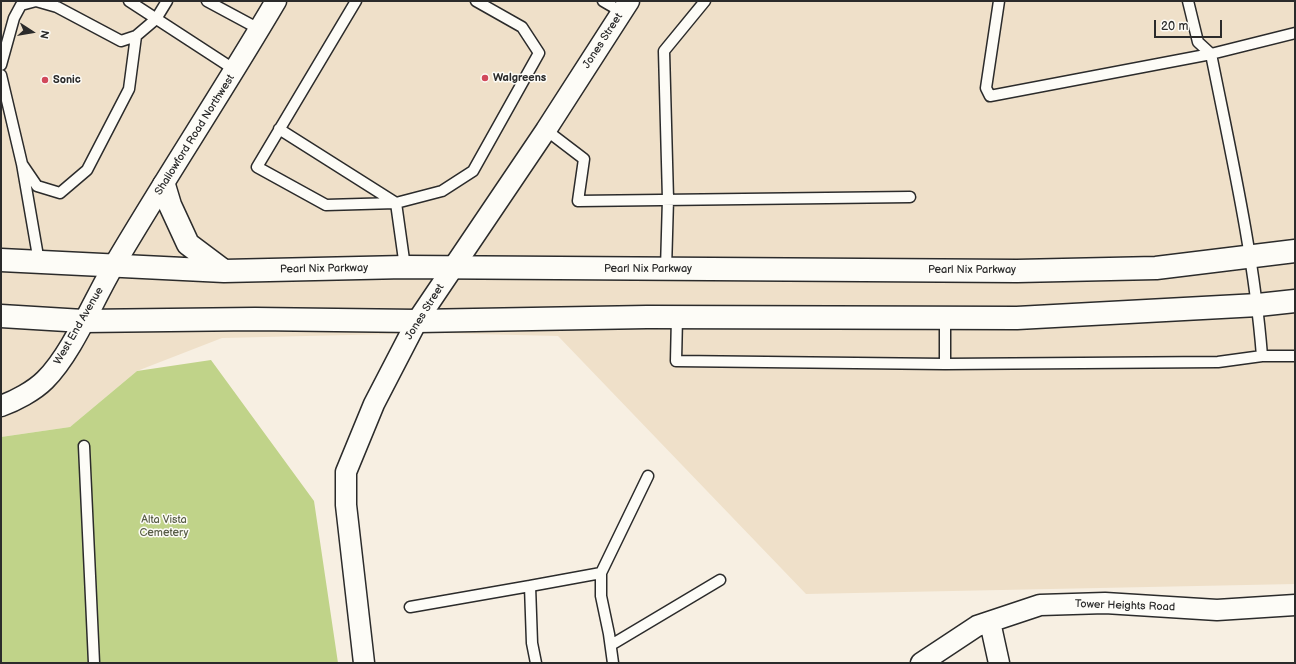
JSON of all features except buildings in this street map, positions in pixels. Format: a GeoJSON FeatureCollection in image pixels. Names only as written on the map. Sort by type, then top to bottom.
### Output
{"type":"FeatureCollection","features":[{"type":"Feature","properties":{"kind":"main road"},"geometry":{"type":"LineString","coordinates":[[164,185],[170,206],[188,244],[224,271]]}},
{"type":"Feature","properties":{"kind":"main road","name":"Pearl Nix Parkway"},"geometry":{"type":"LineString","coordinates":[[1,260],[113,267],[224,271],[405,267],[1024,270],[1156,268],[1295,251]]}},
{"type":"Feature","properties":{"kind":"main road"},"geometry":{"type":"LineString","coordinates":[[1,316],[83,321],[247,319],[417,321],[677,317],[1017,318],[1258,305],[1295,301]]}},
{"type":"Feature","properties":{"kind":"street","name":"Shallowford Road Northwest"},"geometry":{"type":"LineString","coordinates":[[113,267],[276,1]]}},
{"type":"Feature","properties":{"kind":"street","name":"Jones Street"},"geometry":{"type":"LineString","coordinates":[[364,663],[346,505],[346,472],[374,404],[417,321],[546,130],[625,6]]}},
{"type":"Feature","properties":{"kind":"street","name":"West End Avenue"},"geometry":{"type":"LineString","coordinates":[[1,406],[12,402],[44,381],[62,360],[113,267]]}},
{"type":"Feature","properties":{"kind":"street","name":"Tower Heights Road"},"geometry":{"type":"LineString","coordinates":[[921,663],[977,626],[1040,605],[1105,603],[1217,610],[1295,605]]}},
{"type":"Feature","properties":{"kind":"street"},"geometry":{"type":"LineString","coordinates":[[990,622],[999,663]]}},
{"type":"Feature","properties":{"kind":"lane"},"geometry":{"type":"LineString","coordinates":[[1,65],[14,18],[21,5],[36,1],[57,7],[121,41],[136,36],[156,19],[168,1]]}},
{"type":"Feature","properties":{"kind":"lane"},"geometry":{"type":"LineString","coordinates":[[129,1],[235,70]]}},
{"type":"Feature","properties":{"kind":"lane"},"geometry":{"type":"LineString","coordinates":[[207,1],[259,29]]}},
{"type":"Feature","properties":{"kind":"lane"},"geometry":{"type":"LineString","coordinates":[[356,1],[257,167],[326,205],[396,203],[442,191],[473,171],[540,53],[522,26],[476,1]]}},
{"type":"Feature","properties":{"kind":"lane"},"geometry":{"type":"LineString","coordinates":[[603,1],[625,6]]}},
{"type":"Feature","properties":{"kind":"lane"},"geometry":{"type":"LineString","coordinates":[[666,269],[668,199],[664,50],[705,1]]}},
{"type":"Feature","properties":{"kind":"lane"},"geometry":{"type":"LineString","coordinates":[[999,1],[986,88],[990,96],[1211,54],[1295,33]]}},
{"type":"Feature","properties":{"kind":"lane"},"geometry":{"type":"LineString","coordinates":[[1188,1],[1198,42],[1211,54],[1252,257],[1262,356]]}},
{"type":"Feature","properties":{"kind":"lane"},"geometry":{"type":"LineString","coordinates":[[22,164],[37,186],[60,193],[87,170],[128,89],[136,36]]}},
{"type":"Feature","properties":{"kind":"lane"},"geometry":{"type":"LineString","coordinates":[[1,75],[22,164],[39,262]]}},
{"type":"Feature","properties":{"kind":"lane"},"geometry":{"type":"LineString","coordinates":[[279,129],[396,203],[405,267]]}},
{"type":"Feature","properties":{"kind":"lane"},"geometry":{"type":"LineString","coordinates":[[546,130],[584,159],[578,201],[910,196]]}},
{"type":"Feature","properties":{"kind":"lane"},"geometry":{"type":"LineString","coordinates":[[677,317],[676,361],[945,364],[1218,362],[1262,356],[1295,356]]}},
{"type":"Feature","properties":{"kind":"lane"},"geometry":{"type":"LineString","coordinates":[[945,317],[945,364]]}},
{"type":"Feature","properties":{"kind":"lane"},"geometry":{"type":"LineString","coordinates":[[84,446],[94,663]]}},
{"type":"Feature","properties":{"kind":"lane"},"geometry":{"type":"LineString","coordinates":[[613,663],[611,645],[601,596],[601,573],[648,476]]}},
{"type":"Feature","properties":{"kind":"lane"},"geometry":{"type":"LineString","coordinates":[[410,607],[601,573]]}},
{"type":"Feature","properties":{"kind":"lane"},"geometry":{"type":"LineString","coordinates":[[611,645],[720,580]]}},
{"type":"Feature","properties":{"kind":"lane"},"geometry":{"type":"LineString","coordinates":[[530,586],[532,643],[536,663]]}},
{"type":"Feature","properties":{"kind":"shaded area"},"geometry":{"type":"Polygon","coordinates":[[[1,1],[1295,1],[1295,584],[806,594],[558,336],[434,333],[222,338],[137,371],[70,427],[1,437],[1,1]]]}},
{"type":"Feature","properties":{"kind":"green space","name":"Alta Vista Cemetery"},"geometry":{"type":"Polygon","coordinates":[[[211,360],[314,501],[338,663],[1,663],[1,437],[70,427],[137,371],[211,360]]]}},
{"type":"Feature","properties":{"kind":"place","name":"Walgreens"},"geometry":{"type":"Point","coordinates":[485,78]}},
{"type":"Feature","properties":{"kind":"place","name":"Sonic"},"geometry":{"type":"Point","coordinates":[45,80]}}]}
